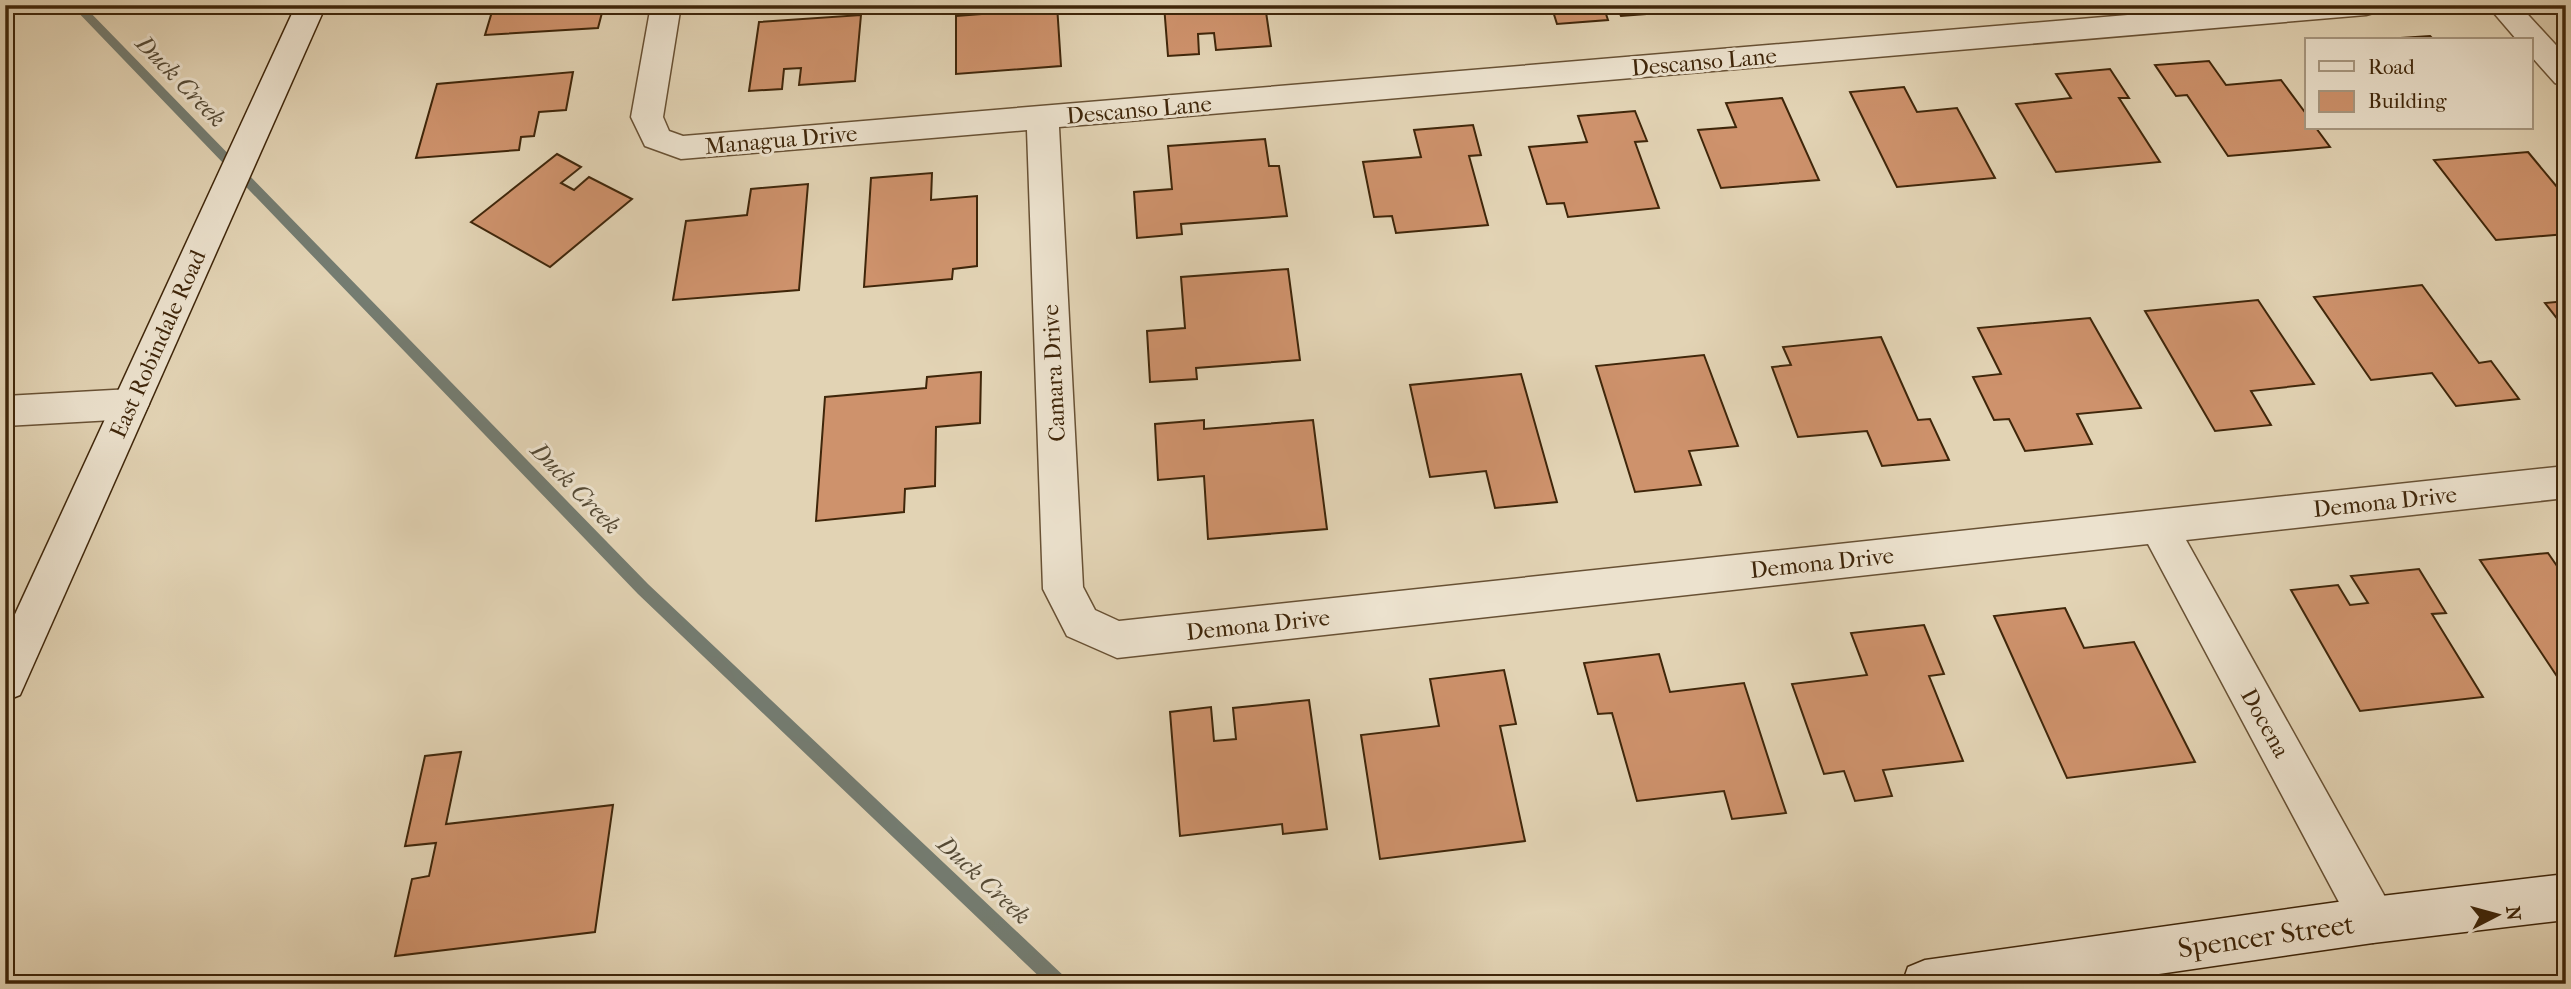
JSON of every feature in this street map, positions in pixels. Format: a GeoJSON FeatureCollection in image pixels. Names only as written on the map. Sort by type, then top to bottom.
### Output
{"type":"FeatureCollection","features":[{"type":"Feature","properties":{"kind":"street","name":"East Robindale Road"},"geometry":{"type":"LineString","coordinates":[[5,682],[311,5]]}},
{"type":"Feature","properties":{"kind":"street","name":"Managua Drive"},"geometry":{"type":"LineString","coordinates":[[666,5],[647,117],[656,138],[681,148],[1043,118]]}},
{"type":"Feature","properties":{"kind":"street","name":"Descanso Lane"},"geometry":{"type":"LineString","coordinates":[[1043,118],[2366,5]]}},
{"type":"Feature","properties":{"kind":"street"},"geometry":{"type":"LineString","coordinates":[[2502,5],[2532,38]]}},
{"type":"Feature","properties":{"kind":"street"},"geometry":{"type":"LineString","coordinates":[[2532,38],[2566,76]]}},
{"type":"Feature","properties":{"kind":"street","name":"Camara Drive"},"geometry":{"type":"LineString","coordinates":[[1043,118],[1063,589],[1081,623]]}},
{"type":"Feature","properties":{"kind":"street"},"geometry":{"type":"LineString","coordinates":[[5,411],[131,404]]}},
{"type":"Feature","properties":{"kind":"street","name":"Demona Drive"},"geometry":{"type":"LineString","coordinates":[[1081,623],[1117,640],[2566,482]]}},
{"type":"Feature","properties":{"kind":"street","name":"Docena"},"geometry":{"type":"LineString","coordinates":[[2158,526],[2373,920]]}},
{"type":"Feature","properties":{"kind":"street","name":"Spencer Street"},"geometry":{"type":"LineString","coordinates":[[1925,984],[2373,920],[2566,897]]}},
{"type":"Feature","properties":{"kind":"building"},"geometry":{"type":"Polygon","coordinates":[[[494,5],[604,5],[598,28],[485,35],[494,5]]]}},
{"type":"Feature","properties":{"kind":"building"},"geometry":{"type":"Polygon","coordinates":[[[981,5],[1057,5],[1061,66],[956,74],[956,16],[981,14],[981,5]]]}},
{"type":"Feature","properties":{"kind":"building"},"geometry":{"type":"Polygon","coordinates":[[[1164,5],[1265,5],[1271,46],[1216,50],[1214,33],[1198,34],[1199,54],[1168,56],[1164,5]]]}},
{"type":"Feature","properties":{"kind":"building"},"geometry":{"type":"Polygon","coordinates":[[[1551,5],[1603,5],[1608,20],[1557,24],[1551,5]]]}},
{"type":"Feature","properties":{"kind":"building"},"geometry":{"type":"Polygon","coordinates":[[[1616,5],[1669,5],[1672,12],[1621,16],[1616,5]]]}},
{"type":"Feature","properties":{"kind":"building"},"geometry":{"type":"Polygon","coordinates":[[[861,15],[855,81],[799,85],[801,68],[784,69],[782,89],[749,91],[759,22],[861,15]]]}},
{"type":"Feature","properties":{"kind":"building"},"geometry":{"type":"Polygon","coordinates":[[[2430,36],[2432,38],[2400,38],[2430,36]]]}},
{"type":"Feature","properties":{"kind":"building"},"geometry":{"type":"Polygon","coordinates":[[[2209,61],[2226,85],[2281,80],[2305,112],[2305,130],[2317,130],[2330,147],[2228,156],[2187,95],[2176,96],[2155,65],[2209,61]]]}},
{"type":"Feature","properties":{"kind":"building"},"geometry":{"type":"Polygon","coordinates":[[[2110,69],[2129,98],[2119,98],[2160,162],[2056,172],[2016,104],[2071,98],[2056,74],[2110,69]]]}},
{"type":"Feature","properties":{"kind":"building"},"geometry":{"type":"Polygon","coordinates":[[[573,72],[566,110],[539,112],[534,136],[521,137],[519,150],[416,158],[437,84],[573,72]]]}},
{"type":"Feature","properties":{"kind":"building"},"geometry":{"type":"Polygon","coordinates":[[[1904,87],[1917,112],[1957,108],[1995,178],[1897,187],[1850,92],[1904,87]]]}},
{"type":"Feature","properties":{"kind":"building"},"geometry":{"type":"Polygon","coordinates":[[[1782,98],[1819,180],[1721,188],[1698,130],[1736,127],[1726,103],[1782,98]]]}},
{"type":"Feature","properties":{"kind":"building"},"geometry":{"type":"Polygon","coordinates":[[[1635,111],[1647,141],[1635,142],[1659,208],[1568,217],[1564,203],[1547,204],[1529,147],[1587,142],[1578,116],[1635,111]]]}},
{"type":"Feature","properties":{"kind":"building"},"geometry":{"type":"Polygon","coordinates":[[[1473,125],[1481,155],[1469,156],[1488,225],[1396,233],[1392,216],[1374,217],[1363,162],[1421,157],[1414,130],[1473,125]]]}},
{"type":"Feature","properties":{"kind":"building"},"geometry":{"type":"Polygon","coordinates":[[[1265,139],[1269,166],[1279,166],[1287,216],[1181,224],[1182,234],[1137,238],[1134,192],[1172,189],[1168,146],[1265,139]]]}},
{"type":"Feature","properties":{"kind":"building"},"geometry":{"type":"Polygon","coordinates":[[[2528,152],[2562,193],[2566,193],[2566,234],[2496,240],[2434,160],[2528,152]]]}},
{"type":"Feature","properties":{"kind":"building"},"geometry":{"type":"Polygon","coordinates":[[[557,154],[581,167],[561,183],[574,190],[589,177],[632,199],[550,267],[471,222],[557,154]]]}},
{"type":"Feature","properties":{"kind":"building"},"geometry":{"type":"Polygon","coordinates":[[[932,173],[931,200],[977,196],[977,266],[953,269],[952,279],[864,287],[871,178],[932,173]]]}},
{"type":"Feature","properties":{"kind":"building"},"geometry":{"type":"Polygon","coordinates":[[[808,184],[799,290],[673,300],[686,221],[747,215],[751,189],[808,184]]]}},
{"type":"Feature","properties":{"kind":"building"},"geometry":{"type":"Polygon","coordinates":[[[1288,269],[1300,360],[1196,368],[1197,379],[1150,382],[1147,331],[1185,328],[1181,277],[1288,269]]]}},
{"type":"Feature","properties":{"kind":"building"},"geometry":{"type":"Polygon","coordinates":[[[2422,285],[2479,363],[2491,361],[2519,399],[2456,406],[2432,373],[2371,380],[2314,297],[2422,285]]]}},
{"type":"Feature","properties":{"kind":"building"},"geometry":{"type":"Polygon","coordinates":[[[2258,300],[2314,384],[2251,391],[2271,425],[2215,431],[2145,311],[2258,300]]]}},
{"type":"Feature","properties":{"kind":"building"},"geometry":{"type":"Polygon","coordinates":[[[2566,301],[2566,330],[2545,303],[2566,301]]]}},
{"type":"Feature","properties":{"kind":"building"},"geometry":{"type":"Polygon","coordinates":[[[2090,318],[2141,408],[2077,414],[2092,444],[2025,451],[2009,419],[1994,420],[1973,377],[2001,374],[1978,328],[2090,318]]]}},
{"type":"Feature","properties":{"kind":"building"},"geometry":{"type":"Polygon","coordinates":[[[1881,337],[1918,420],[1930,419],[1949,460],[1882,466],[1867,431],[1798,437],[1772,367],[1791,365],[1783,347],[1881,337]]]}},
{"type":"Feature","properties":{"kind":"building"},"geometry":{"type":"Polygon","coordinates":[[[1704,355],[1738,446],[1689,451],[1701,485],[1635,492],[1596,366],[1704,355]]]}},
{"type":"Feature","properties":{"kind":"building"},"geometry":{"type":"Polygon","coordinates":[[[981,372],[980,423],[936,427],[935,486],[905,489],[904,512],[816,521],[825,397],[926,388],[927,377],[981,372]]]}},
{"type":"Feature","properties":{"kind":"building"},"geometry":{"type":"Polygon","coordinates":[[[1521,374],[1557,502],[1495,508],[1486,471],[1430,477],[1410,385],[1521,374]]]}},
{"type":"Feature","properties":{"kind":"building"},"geometry":{"type":"Polygon","coordinates":[[[1204,420],[1204,429],[1313,420],[1327,529],[1208,539],[1204,476],[1158,480],[1155,424],[1204,420]]]}},
{"type":"Feature","properties":{"kind":"building"},"geometry":{"type":"Polygon","coordinates":[[[2548,553],[2566,579],[2566,690],[2480,560],[2548,553]]]}},
{"type":"Feature","properties":{"kind":"building"},"geometry":{"type":"Polygon","coordinates":[[[2419,569],[2446,613],[2432,614],[2483,697],[2360,711],[2291,590],[2338,585],[2350,605],[2368,603],[2351,576],[2419,569]]]}},
{"type":"Feature","properties":{"kind":"building"},"geometry":{"type":"Polygon","coordinates":[[[2065,608],[2084,648],[2134,642],[2195,762],[2067,778],[1994,616],[2065,608]]]}},
{"type":"Feature","properties":{"kind":"building"},"geometry":{"type":"Polygon","coordinates":[[[1924,625],[1944,674],[1929,676],[1963,761],[1883,770],[1892,796],[1855,801],[1844,771],[1824,774],[1792,684],[1867,675],[1851,633],[1924,625]]]}},
{"type":"Feature","properties":{"kind":"building"},"geometry":{"type":"Polygon","coordinates":[[[1659,654],[1670,692],[1744,683],[1786,813],[1732,819],[1724,791],[1637,801],[1612,713],[1598,714],[1584,663],[1659,654]]]}},
{"type":"Feature","properties":{"kind":"building"},"geometry":{"type":"Polygon","coordinates":[[[1504,670],[1516,724],[1500,726],[1525,841],[1380,859],[1361,735],[1439,726],[1430,679],[1504,670]]]}},
{"type":"Feature","properties":{"kind":"building"},"geometry":{"type":"Polygon","coordinates":[[[1309,700],[1327,829],[1283,834],[1282,824],[1180,836],[1170,712],[1211,707],[1214,741],[1236,739],[1233,708],[1309,700]]]}},
{"type":"Feature","properties":{"kind":"building"},"geometry":{"type":"Polygon","coordinates":[[[461,752],[446,824],[613,805],[595,932],[395,956],[412,879],[429,876],[436,843],[405,846],[425,756],[461,752]]]}},
{"type":"Feature","properties":{"kind":"waterway","name":"Duck Creek"},"geometry":{"type":"LineString","coordinates":[[76,5],[643,589],[1060,984]]}}]}
